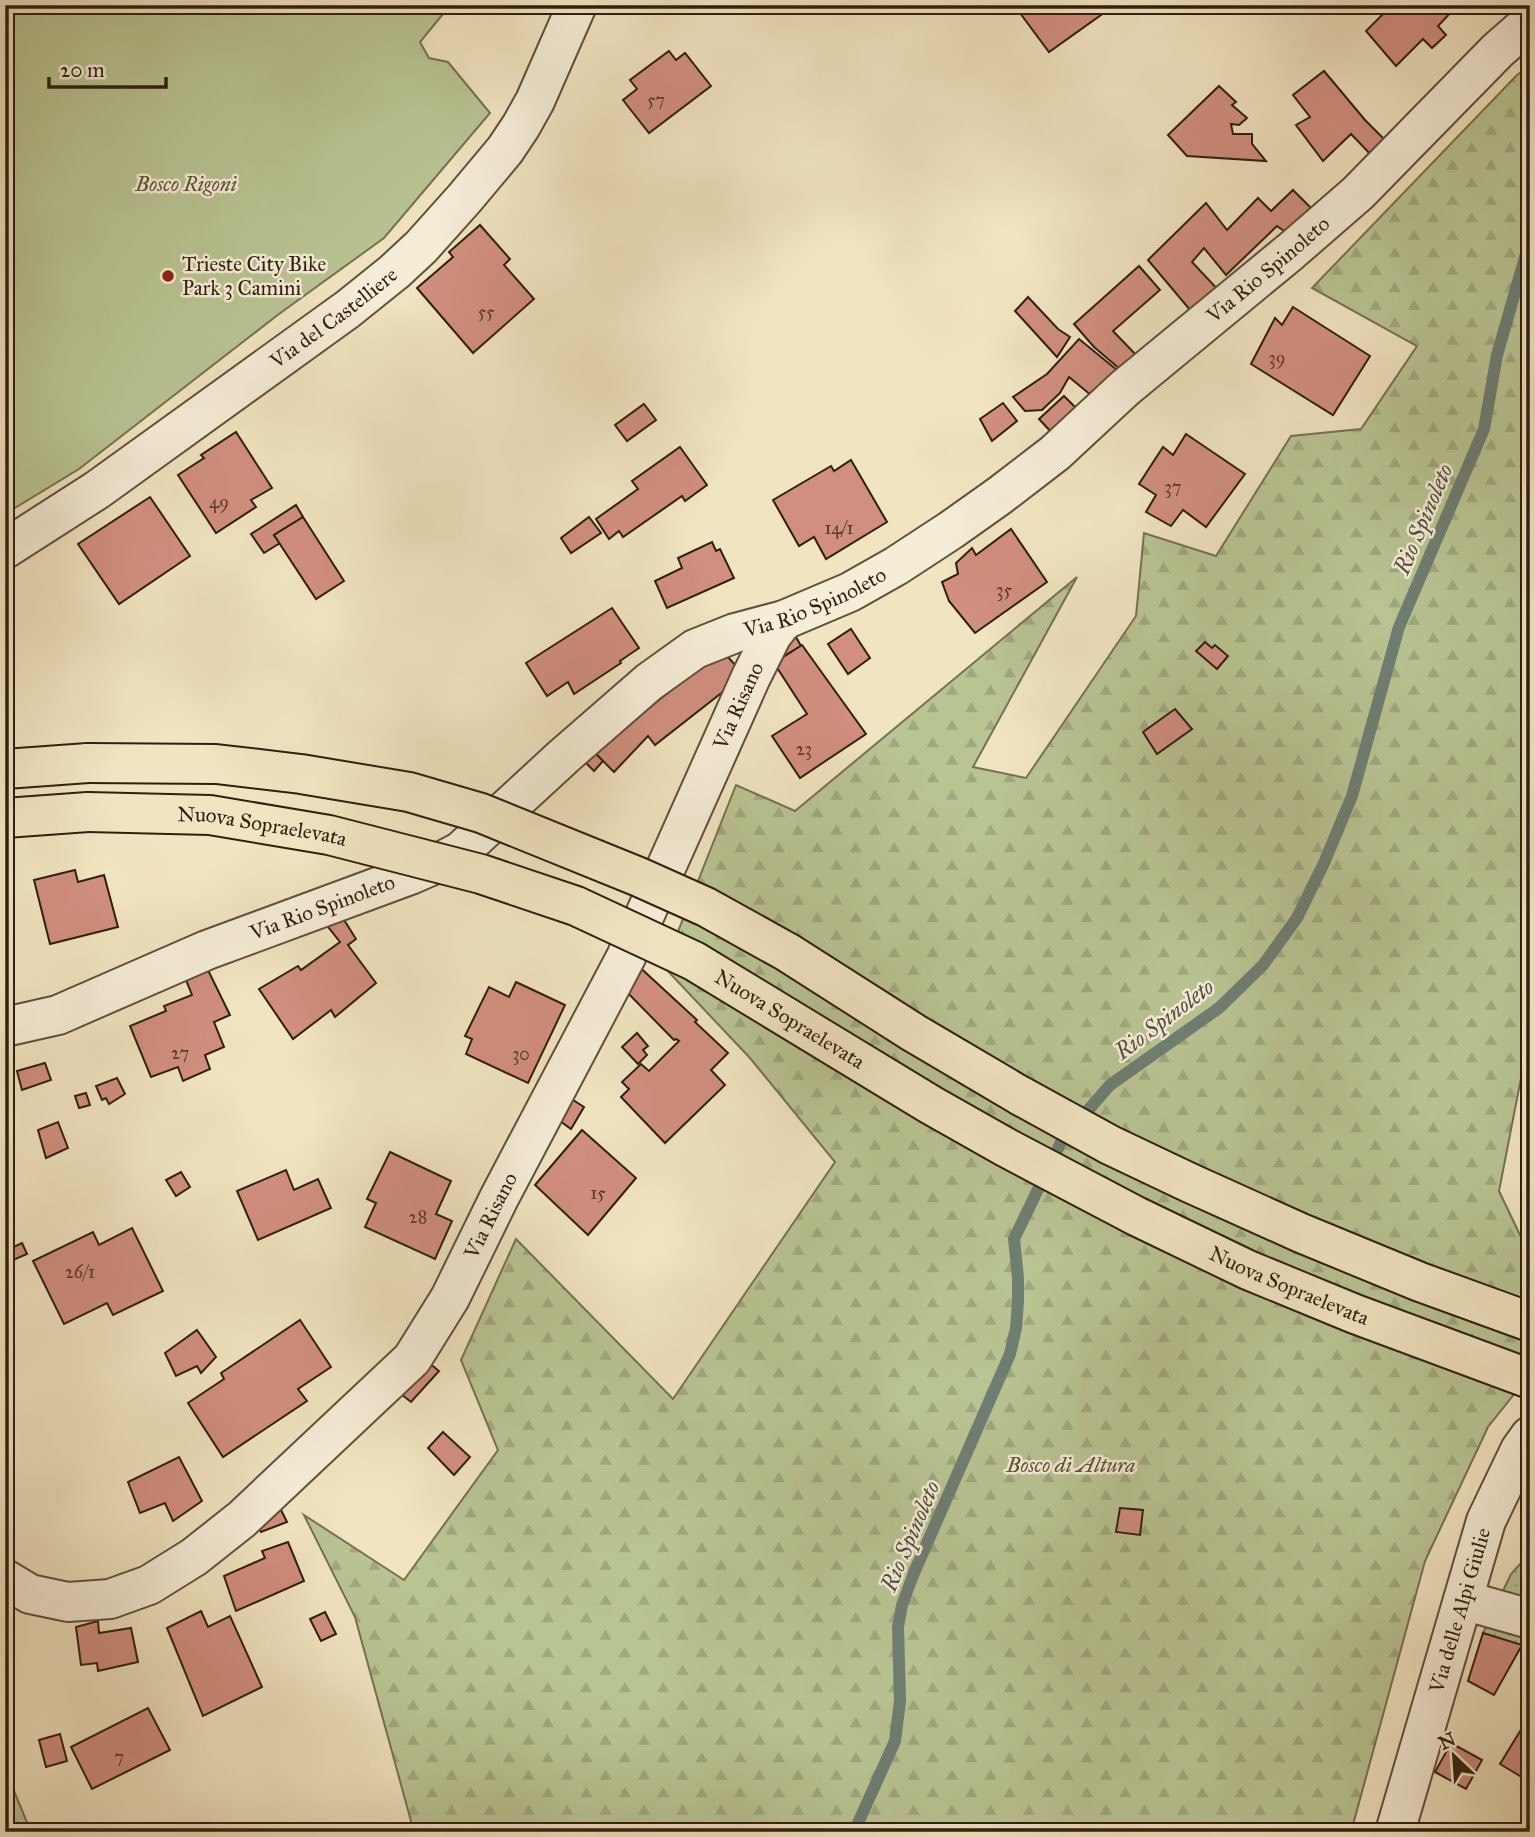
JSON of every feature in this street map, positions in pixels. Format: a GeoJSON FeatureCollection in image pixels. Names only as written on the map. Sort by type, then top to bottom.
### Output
{"type":"FeatureCollection","features":[{"type":"Feature","properties":{"kind":"highway"},"geometry":{"type":"LineString","coordinates":[[5,769],[88,763],[216,764],[408,792],[481,813],[706,907],[787,952],[1018,1095],[1121,1150],[1301,1233],[1420,1282],[1530,1322]]}},
{"type":"Feature","properties":{"kind":"highway","name":"Nuova Sopraelevata"},"geometry":{"type":"LineString","coordinates":[[5,818],[88,812],[210,815],[329,835],[481,874],[576,906],[694,961],[942,1111],[1136,1216],[1248,1269],[1355,1314],[1530,1379]]}},
{"type":"Feature","properties":{"kind":"street","name":"Via del Castelliere"},"geometry":{"type":"LineString","coordinates":[[5,548],[97,490],[348,309],[421,247],[505,150],[540,91],[577,5]]}},
{"type":"Feature","properties":{"kind":"street","name":"Via Rio Spinoleto"},"geometry":{"type":"LineString","coordinates":[[5,1027],[58,1015],[206,950],[443,861],[461,851],[649,682],[695,649],[734,633],[784,620],[850,592],[896,566],[999,496],[1055,453],[1125,388],[1290,252],[1358,192],[1498,50],[1530,22]]}},
{"type":"Feature","properties":{"kind":"street","name":"Via Risano"},"geometry":{"type":"LineString","coordinates":[[5,1579],[30,1594],[68,1602],[110,1599],[149,1585],[194,1557],[242,1519],[412,1359],[450,1298],[499,1198],[626,957],[751,677],[772,635],[784,620]]}},
{"type":"Feature","properties":{"kind":"street","name":"Via delle Alpi Giulie"},"geometry":{"type":"LineString","coordinates":[[1395,1832],[1486,1521],[1520,1450],[1530,1436]]}},
{"type":"Feature","properties":{"kind":"street"},"geometry":{"type":"LineString","coordinates":[[1463,1600],[1530,1619]]}},
{"type":"Feature","properties":{"kind":"green space","name":"Trieste City Bike Park 3 Camini"},"geometry":{"type":"Polygon","coordinates":[[[5,5],[445,5],[447,9],[420,42],[429,58],[448,62],[490,113],[384,238],[279,314],[79,469],[5,514],[5,5]]]}},
{"type":"Feature","properties":{"kind":"green space","name":"Bosco di Altura"},"geometry":{"type":"Polygon","coordinates":[[[1530,66],[1530,1032],[1499,1191],[1530,1256],[1530,1374],[1488,1427],[1425,1561],[1351,1832],[414,1832],[355,1617],[304,1515],[404,1580],[498,1450],[461,1360],[516,1239],[673,1399],[835,1162],[750,1058],[664,967],[736,785],[795,811],[1077,577],[973,767],[1026,778],[1136,616],[1144,533],[1216,556],[1291,436],[1361,429],[1417,346],[1312,288],[1517,75],[1530,66]]]}},
{"type":"Feature","properties":{"kind":"green space"},"geometry":{"type":"Polygon","coordinates":[[[1530,1553],[1530,1648],[1483,1633],[1511,1574],[1530,1553]]]}},
{"type":"Feature","properties":{"kind":"green space"},"geometry":{"type":"Polygon","coordinates":[[[5,1769],[31,1832],[5,1832],[5,1769]]]}},
{"type":"Feature","properties":{"kind":"building"},"geometry":{"type":"Polygon","coordinates":[[[1014,5],[1115,5],[1049,52],[1014,5]]]}},
{"type":"Feature","properties":{"kind":"building"},"geometry":{"type":"Polygon","coordinates":[[[1392,5],[1450,5],[1454,9],[1438,26],[1446,35],[1432,48],[1423,39],[1396,66],[1366,31],[1392,5]]]}},
{"type":"Feature","properties":{"kind":"building"},"geometry":{"type":"Polygon","coordinates":[[[669,51],[676,60],[685,53],[711,86],[649,133],[623,100],[637,89],[630,80],[669,51]]]}},
{"type":"Feature","properties":{"kind":"building"},"geometry":{"type":"Polygon","coordinates":[[[1324,71],[1387,142],[1374,158],[1351,134],[1323,161],[1296,125],[1310,117],[1293,95],[1324,71]]]}},
{"type":"Feature","properties":{"kind":"building"},"geometry":{"type":"Polygon","coordinates":[[[1219,86],[1236,102],[1232,105],[1247,118],[1239,125],[1231,124],[1233,134],[1252,134],[1252,144],[1266,161],[1187,156],[1168,135],[1219,86]]]}},
{"type":"Feature","properties":{"kind":"building"},"geometry":{"type":"Polygon","coordinates":[[[1293,190],[1318,215],[1294,238],[1277,226],[1226,275],[1204,248],[1192,262],[1221,293],[1196,317],[1148,260],[1206,203],[1227,230],[1258,198],[1271,211],[1293,190]]]}},
{"type":"Feature","properties":{"kind":"building"},"geometry":{"type":"Polygon","coordinates":[[[480,225],[510,259],[504,265],[534,299],[473,353],[417,288],[453,257],[449,252],[480,225]]]}},
{"type":"Feature","properties":{"kind":"building"},"geometry":{"type":"Polygon","coordinates":[[[1139,266],[1160,290],[1113,331],[1138,357],[1121,370],[1094,347],[1074,324],[1139,266]]]}},
{"type":"Feature","properties":{"kind":"building"},"geometry":{"type":"Polygon","coordinates":[[[1028,297],[1058,329],[1070,337],[1057,357],[1015,311],[1028,297]]]}},
{"type":"Feature","properties":{"kind":"building"},"geometry":{"type":"Polygon","coordinates":[[[1293,307],[1370,356],[1333,415],[1251,364],[1275,318],[1282,325],[1293,307]]]}},
{"type":"Feature","properties":{"kind":"building"},"geometry":{"type":"Polygon","coordinates":[[[1079,339],[1117,370],[1092,396],[1069,377],[1060,393],[1042,410],[1025,411],[1013,397],[1047,374],[1079,339]]]}},
{"type":"Feature","properties":{"kind":"building"},"geometry":{"type":"Polygon","coordinates":[[[1064,396],[1079,411],[1053,434],[1039,419],[1064,396]]]}},
{"type":"Feature","properties":{"kind":"building"},"geometry":{"type":"Polygon","coordinates":[[[1003,403],[1017,421],[992,441],[980,419],[1003,403]]]}},
{"type":"Feature","properties":{"kind":"building"},"geometry":{"type":"Polygon","coordinates":[[[644,404],[656,420],[627,441],[615,425],[644,404]]]}},
{"type":"Feature","properties":{"kind":"building"},"geometry":{"type":"Polygon","coordinates":[[[236,432],[272,488],[251,500],[256,507],[216,533],[178,475],[204,458],[201,455],[236,432]]]}},
{"type":"Feature","properties":{"kind":"building"},"geometry":{"type":"Polygon","coordinates":[[[1186,434],[1245,474],[1206,527],[1183,510],[1171,526],[1146,512],[1156,495],[1139,484],[1163,447],[1173,455],[1186,434]]]}},
{"type":"Feature","properties":{"kind":"building"},"geometry":{"type":"Polygon","coordinates":[[[680,447],[707,485],[685,501],[682,496],[623,537],[619,531],[609,539],[596,519],[638,489],[632,481],[680,447]]]}},
{"type":"Feature","properties":{"kind":"building"},"geometry":{"type":"Polygon","coordinates":[[[851,460],[887,522],[826,559],[814,537],[799,546],[773,500],[831,466],[834,471],[851,460]]]}},
{"type":"Feature","properties":{"kind":"building"},"geometry":{"type":"Polygon","coordinates":[[[150,497],[190,556],[119,604],[78,544],[150,497]]]}},
{"type":"Feature","properties":{"kind":"building"},"geometry":{"type":"Polygon","coordinates":[[[296,505],[303,517],[274,535],[280,543],[264,553],[251,534],[296,505]]]}},
{"type":"Feature","properties":{"kind":"building"},"geometry":{"type":"Polygon","coordinates":[[[303,517],[344,581],[316,599],[274,535],[303,517]]]}},
{"type":"Feature","properties":{"kind":"building"},"geometry":{"type":"Polygon","coordinates":[[[589,517],[601,533],[571,553],[561,538],[589,517]]]}},
{"type":"Feature","properties":{"kind":"building"},"geometry":{"type":"Polygon","coordinates":[[[1011,529],[1047,582],[975,633],[949,601],[942,582],[958,574],[956,563],[972,548],[976,555],[1011,529]]]}},
{"type":"Feature","properties":{"kind":"building"},"geometry":{"type":"Polygon","coordinates":[[[712,542],[716,551],[720,549],[734,578],[667,608],[655,581],[682,568],[678,558],[712,542]]]}},
{"type":"Feature","properties":{"kind":"building"},"geometry":{"type":"Polygon","coordinates":[[[612,608],[639,648],[574,694],[568,682],[547,696],[526,663],[612,608]]]}},
{"type":"Feature","properties":{"kind":"building"},"geometry":{"type":"Polygon","coordinates":[[[851,629],[870,658],[848,674],[828,644],[851,629]]]}},
{"type":"Feature","properties":{"kind":"building"},"geometry":{"type":"Polygon","coordinates":[[[793,632],[801,646],[776,661],[793,632]]]}},
{"type":"Feature","properties":{"kind":"building"},"geometry":{"type":"Polygon","coordinates":[[[1205,642],[1212,648],[1215,645],[1228,656],[1217,669],[1196,651],[1205,642]]]}},
{"type":"Feature","properties":{"kind":"building"},"geometry":{"type":"Polygon","coordinates":[[[802,645],[866,734],[800,778],[772,736],[807,714],[774,663],[802,645]]]}},
{"type":"Feature","properties":{"kind":"building"},"geometry":{"type":"Polygon","coordinates":[[[724,653],[742,672],[729,687],[655,745],[648,736],[614,772],[594,752],[675,687],[672,683],[724,653]]]}},
{"type":"Feature","properties":{"kind":"building"},"geometry":{"type":"Polygon","coordinates":[[[1175,709],[1192,729],[1157,754],[1143,732],[1175,709]]]}},
{"type":"Feature","properties":{"kind":"building"},"geometry":{"type":"Polygon","coordinates":[[[594,752],[603,761],[594,771],[584,761],[594,752]]]}},
{"type":"Feature","properties":{"kind":"building"},"geometry":{"type":"Polygon","coordinates":[[[75,870],[78,882],[104,875],[118,927],[50,944],[34,880],[75,870]]]}},
{"type":"Feature","properties":{"kind":"building"},"geometry":{"type":"Polygon","coordinates":[[[341,915],[356,939],[348,945],[376,983],[335,1017],[331,1010],[293,1039],[259,989],[298,966],[301,970],[340,942],[325,923],[341,915]]]}},
{"type":"Feature","properties":{"kind":"building"},"geometry":{"type":"Polygon","coordinates":[[[634,962],[697,1020],[695,1022],[728,1053],[711,1070],[725,1085],[665,1143],[621,1097],[629,1089],[622,1082],[641,1064],[649,1071],[679,1041],[674,1040],[616,981],[634,962]]]}},
{"type":"Feature","properties":{"kind":"building"},"geometry":{"type":"Polygon","coordinates":[[[206,966],[230,1015],[214,1022],[224,1047],[205,1055],[210,1069],[183,1081],[178,1067],[151,1077],[130,1026],[166,1011],[164,1006],[192,995],[184,975],[206,966]]]}},
{"type":"Feature","properties":{"kind":"building"},"geometry":{"type":"Polygon","coordinates":[[[516,982],[565,1005],[528,1083],[466,1054],[472,1039],[465,1036],[489,987],[509,997],[516,982]]]}},
{"type":"Feature","properties":{"kind":"building"},"geometry":{"type":"Polygon","coordinates":[[[637,1033],[648,1046],[643,1050],[647,1055],[638,1064],[622,1047],[637,1033]]]}},
{"type":"Feature","properties":{"kind":"building"},"geometry":{"type":"Polygon","coordinates":[[[45,1063],[51,1080],[22,1090],[17,1071],[45,1063]]]}},
{"type":"Feature","properties":{"kind":"building"},"geometry":{"type":"Polygon","coordinates":[[[117,1078],[125,1094],[109,1104],[106,1098],[102,1100],[96,1086],[117,1078]]]}},
{"type":"Feature","properties":{"kind":"building"},"geometry":{"type":"Polygon","coordinates":[[[86,1093],[90,1105],[79,1108],[75,1096],[86,1093]]]}},
{"type":"Feature","properties":{"kind":"building"},"geometry":{"type":"Polygon","coordinates":[[[570,1098],[584,1107],[571,1129],[556,1118],[570,1098]]]}},
{"type":"Feature","properties":{"kind":"building"},"geometry":{"type":"Polygon","coordinates":[[[58,1122],[68,1148],[46,1158],[38,1130],[58,1122]]]}},
{"type":"Feature","properties":{"kind":"building"},"geometry":{"type":"Polygon","coordinates":[[[582,1130],[636,1178],[588,1235],[535,1185],[582,1130]]]}},
{"type":"Feature","properties":{"kind":"building"},"geometry":{"type":"Polygon","coordinates":[[[390,1152],[451,1181],[436,1214],[452,1221],[435,1259],[365,1227],[376,1203],[367,1199],[390,1152]]]}},
{"type":"Feature","properties":{"kind":"building"},"geometry":{"type":"Polygon","coordinates":[[[286,1170],[294,1190],[318,1179],[331,1208],[258,1240],[237,1191],[286,1170]]]}},
{"type":"Feature","properties":{"kind":"building"},"geometry":{"type":"Polygon","coordinates":[[[181,1172],[190,1187],[176,1196],[166,1180],[181,1172]]]}},
{"type":"Feature","properties":{"kind":"building"},"geometry":{"type":"Polygon","coordinates":[[[132,1228],[163,1291],[113,1315],[107,1303],[64,1324],[33,1261],[93,1232],[99,1245],[132,1228]]]}},
{"type":"Feature","properties":{"kind":"building"},"geometry":{"type":"Polygon","coordinates":[[[22,1243],[27,1254],[11,1261],[7,1250],[22,1243]]]}},
{"type":"Feature","properties":{"kind":"building"},"geometry":{"type":"Polygon","coordinates":[[[300,1320],[331,1367],[298,1389],[307,1401],[223,1457],[188,1403],[224,1379],[221,1373],[300,1320]]]}},
{"type":"Feature","properties":{"kind":"building"},"geometry":{"type":"Polygon","coordinates":[[[197,1330],[216,1357],[201,1373],[197,1366],[176,1376],[165,1353],[197,1330]]]}},
{"type":"Feature","properties":{"kind":"building"},"geometry":{"type":"Polygon","coordinates":[[[423,1358],[439,1371],[411,1402],[396,1390],[423,1358]]]}},
{"type":"Feature","properties":{"kind":"building"},"geometry":{"type":"Polygon","coordinates":[[[443,1432],[470,1457],[454,1475],[428,1448],[443,1432]]]}},
{"type":"Feature","properties":{"kind":"building"},"geometry":{"type":"Polygon","coordinates":[[[179,1457],[202,1501],[173,1521],[165,1503],[140,1513],[128,1482],[179,1457]]]}},
{"type":"Feature","properties":{"kind":"building"},"geometry":{"type":"Polygon","coordinates":[[[280,1508],[287,1522],[261,1532],[256,1520],[280,1508]]]}},
{"type":"Feature","properties":{"kind":"building"},"geometry":{"type":"Polygon","coordinates":[[[1120,1508],[1143,1510],[1140,1535],[1116,1532],[1120,1508]]]}},
{"type":"Feature","properties":{"kind":"building"},"geometry":{"type":"Polygon","coordinates":[[[288,1542],[304,1581],[236,1611],[224,1576],[265,1558],[262,1551],[288,1542]]]}},
{"type":"Feature","properties":{"kind":"building"},"geometry":{"type":"Polygon","coordinates":[[[201,1611],[208,1627],[230,1616],[262,1687],[203,1716],[167,1628],[201,1611]]]}},
{"type":"Feature","properties":{"kind":"building"},"geometry":{"type":"Polygon","coordinates":[[[325,1612],[336,1634],[321,1641],[310,1619],[325,1612]]]}},
{"type":"Feature","properties":{"kind":"building"},"geometry":{"type":"Polygon","coordinates":[[[98,1621],[99,1633],[131,1628],[138,1662],[98,1671],[97,1663],[81,1665],[76,1627],[98,1621]]]}},
{"type":"Feature","properties":{"kind":"building"},"geometry":{"type":"Polygon","coordinates":[[[1483,1633],[1522,1645],[1494,1695],[1468,1681],[1483,1633]]]}},
{"type":"Feature","properties":{"kind":"building"},"geometry":{"type":"Polygon","coordinates":[[[148,1708],[170,1750],[92,1789],[71,1747],[148,1708]]]}},
{"type":"Feature","properties":{"kind":"building"},"geometry":{"type":"Polygon","coordinates":[[[1530,1715],[1530,1782],[1500,1764],[1530,1715]]]}},
{"type":"Feature","properties":{"kind":"building"},"geometry":{"type":"Polygon","coordinates":[[[60,1734],[67,1761],[46,1767],[39,1740],[60,1734]]]}},
{"type":"Feature","properties":{"kind":"building"},"geometry":{"type":"Polygon","coordinates":[[[1451,1743],[1482,1760],[1466,1789],[1435,1772],[1451,1743]]]}},
{"type":"Feature","properties":{"kind":"waterway","name":"Rio Spinoleto"},"geometry":{"type":"LineString","coordinates":[[854,1832],[895,1741],[900,1701],[898,1627],[902,1605],[1010,1354],[1018,1302],[1014,1239],[1062,1140],[1110,1085],[1219,1008],[1263,965],[1297,918],[1352,796],[1399,627],[1484,429],[1497,355],[1530,240]]}},
{"type":"Feature","properties":{"kind":"place","name":"Trieste City Bike Park 3 Camini"},"geometry":{"type":"Point","coordinates":[168,276]}},
{"type":"Feature","properties":{"kind":"park label","name":"Bosco Rigoni"},"geometry":{"type":"Point","coordinates":[186,184]}}]}
